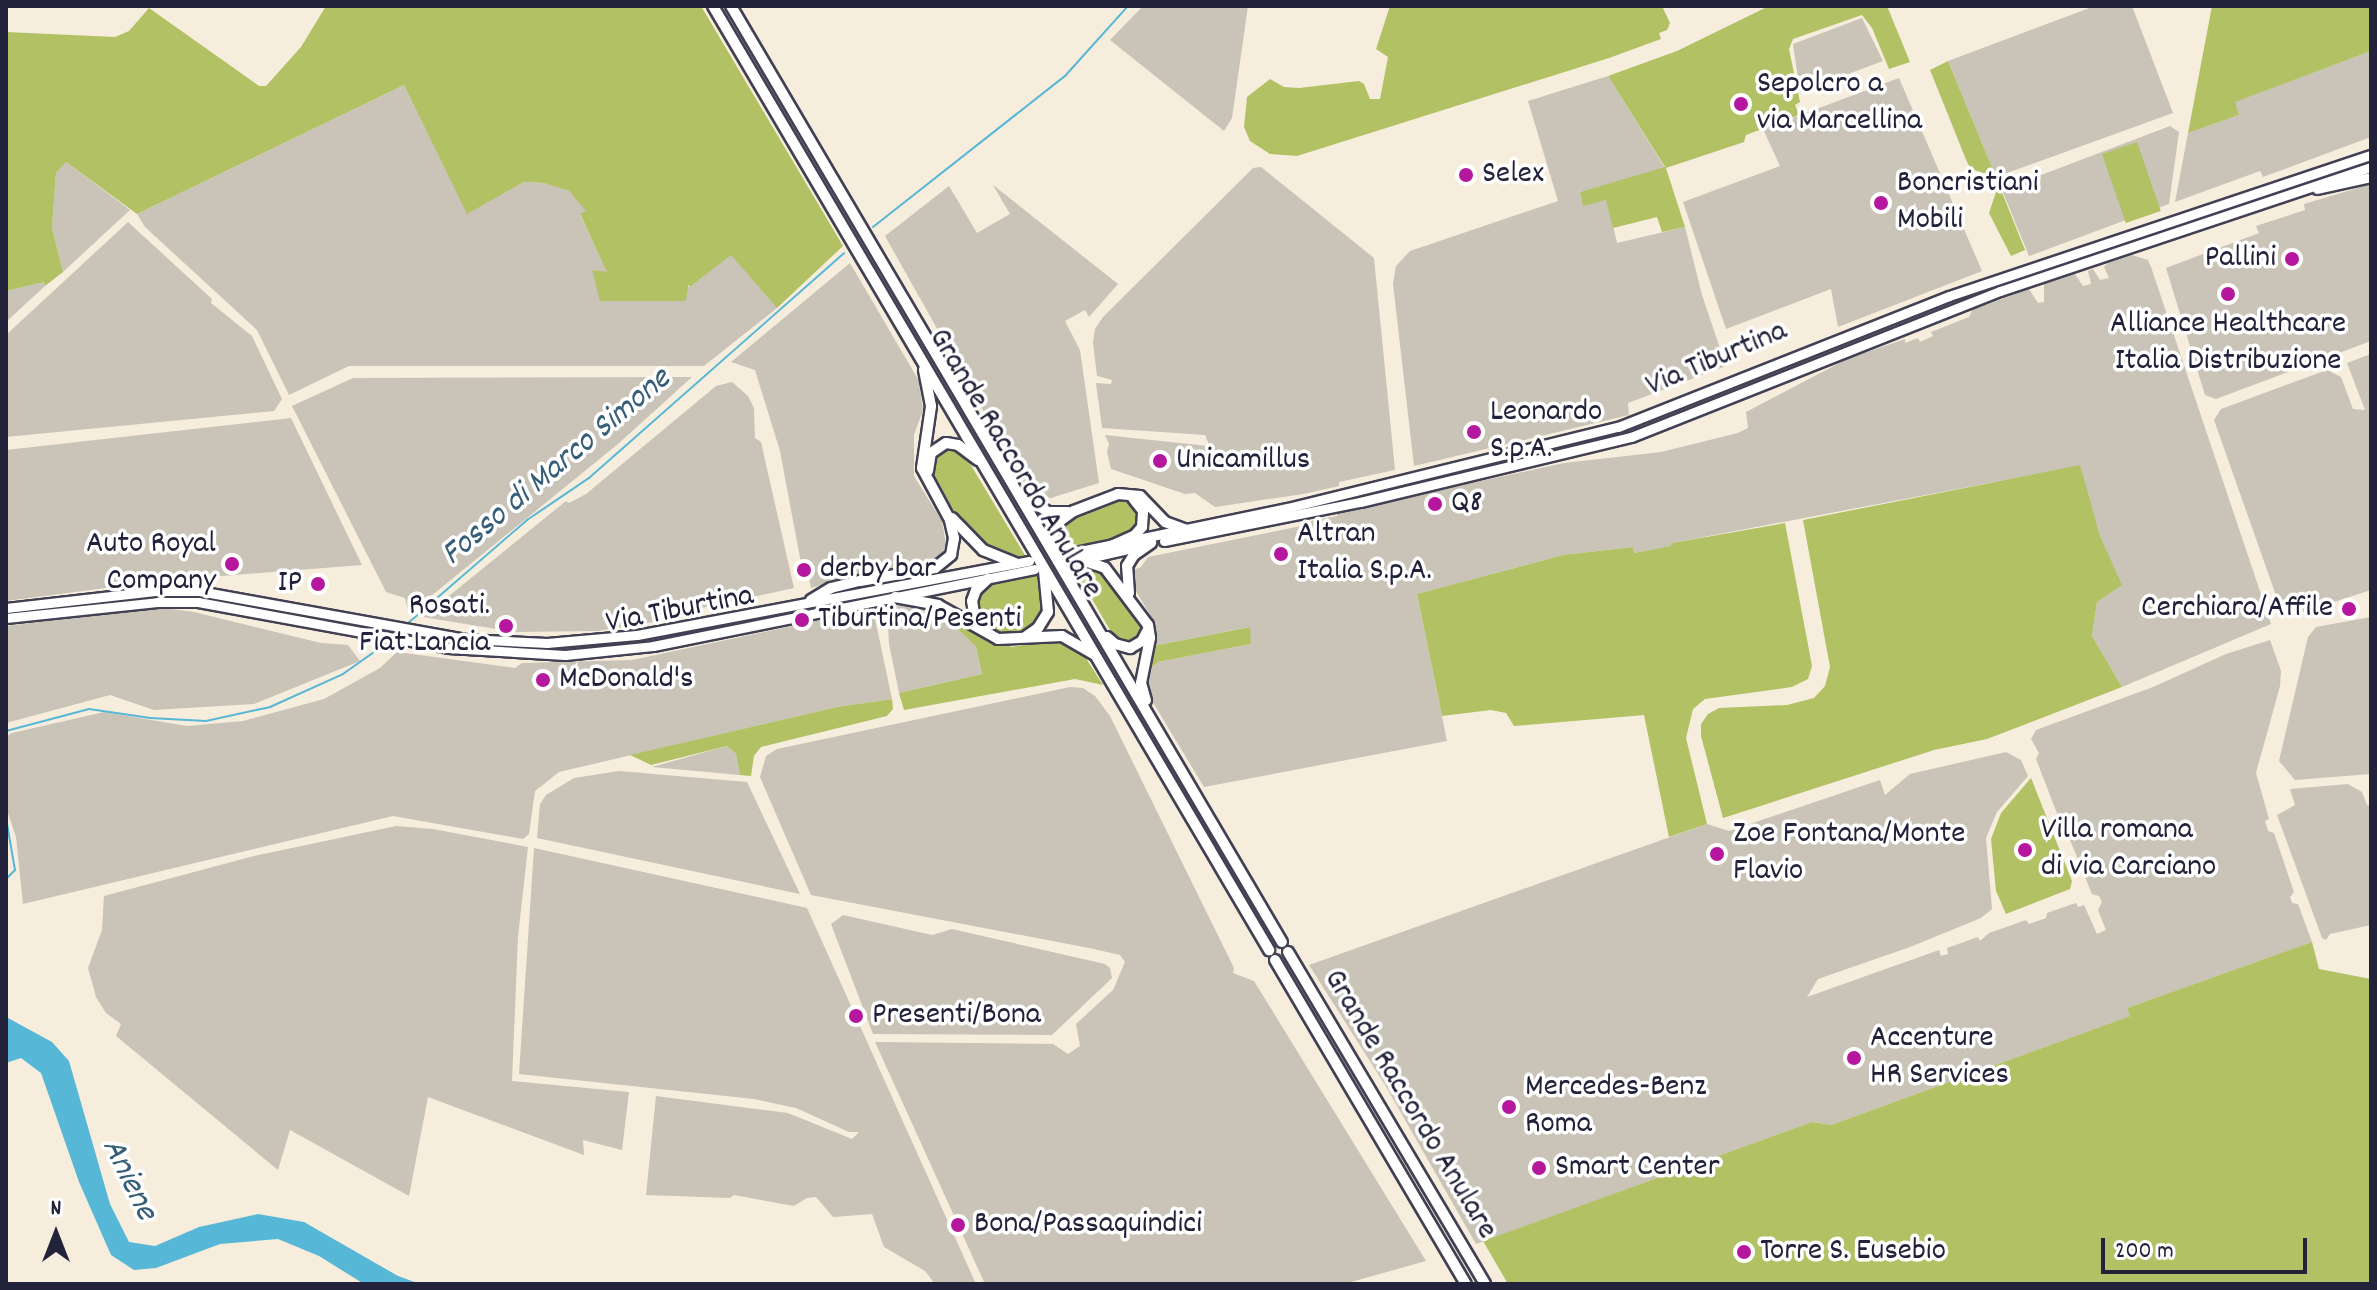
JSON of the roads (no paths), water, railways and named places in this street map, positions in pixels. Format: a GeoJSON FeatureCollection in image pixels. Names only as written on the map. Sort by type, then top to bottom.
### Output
{"type":"FeatureCollection","features":[{"type":"Feature","properties":{"kind":"highway","name":"Grande Raccordo Anulare"},"geometry":{"type":"LineString","coordinates":[[713,6],[984,465],[1036,565],[1099,659],[1466,1284]]}},
{"type":"Feature","properties":{"kind":"highway","name":"Grande Raccordo Anulare"},"geometry":{"type":"LineString","coordinates":[[731,6],[1018,491],[1071,562],[1095,623],[1485,1284]]}},
{"type":"Feature","properties":{"kind":"highway"},"geometry":{"type":"LineString","coordinates":[[920,358],[931,406],[922,468],[944,506],[983,550],[1015,563]]}},
{"type":"Feature","properties":{"kind":"highway"},"geometry":{"type":"LineString","coordinates":[[933,489],[927,461],[932,451],[942,444],[958,445],[984,465]]}},
{"type":"Feature","properties":{"kind":"highway"},"geometry":{"type":"LineString","coordinates":[[1018,491],[1048,512],[1074,511]]}},
{"type":"Feature","properties":{"kind":"highway"},"geometry":{"type":"LineString","coordinates":[[1159,732],[1141,685],[1150,638],[1148,625],[1131,598],[1104,566],[1071,562],[1054,548],[1053,534],[1059,522],[1074,511],[1124,493],[1140,496],[1165,522],[1187,530]]}},
{"type":"Feature","properties":{"kind":"highway"},"geometry":{"type":"LineString","coordinates":[[1113,545],[1135,535],[1144,522],[1140,505],[1124,493]]}},
{"type":"Feature","properties":{"kind":"highway"},"geometry":{"type":"LineString","coordinates":[[807,600],[845,584],[943,565],[951,555],[954,542],[944,506]]}},
{"type":"Feature","properties":{"kind":"highway"},"geometry":{"type":"LineString","coordinates":[[1131,598],[1125,578],[1127,566],[1134,555],[1151,543]]}},
{"type":"Feature","properties":{"kind":"highway"},"geometry":{"type":"LineString","coordinates":[[1018,640],[1035,631],[1048,612],[1036,565]]}},
{"type":"Feature","properties":{"kind":"highway"},"geometry":{"type":"LineString","coordinates":[[987,633],[977,619],[972,604],[974,593],[988,579]]}},
{"type":"Feature","properties":{"kind":"highway"},"geometry":{"type":"LineString","coordinates":[[895,597],[929,601],[998,639],[1062,636],[1080,643],[1099,659]]}},
{"type":"Feature","properties":{"kind":"highway"},"geometry":{"type":"LineString","coordinates":[[1095,623],[1112,641],[1130,648],[1144,639],[1148,625]]}},
{"type":"Feature","properties":{"kind":"main road","name":"Via Tiburtina"},"geometry":{"type":"LineString","coordinates":[[1071,562],[1113,545],[1629,424],[1973,287],[2371,155]]}},
{"type":"Feature","properties":{"kind":"main road","name":"Via Tiburtina"},"geometry":{"type":"LineString","coordinates":[[1071,562],[1360,502],[1631,437],[2000,291],[2371,167]]}},
{"type":"Feature","properties":{"kind":"main road"},"geometry":{"type":"LineString","coordinates":[[2305,189],[2333,188],[2371,177]]}},
{"type":"Feature","properties":{"kind":"main road"},"geometry":{"type":"LineString","coordinates":[[6,608],[199,591],[505,642],[637,635],[807,600],[1015,563],[1036,565]]}},
{"type":"Feature","properties":{"kind":"main road","name":"Via Tiburtina"},"geometry":{"type":"LineString","coordinates":[[107,601],[198,602],[422,644],[507,654],[602,653],[653,646],[988,579],[1036,565]]}},
{"type":"Feature","properties":{"kind":"main road"},"geometry":{"type":"LineString","coordinates":[[6,618],[107,601]]}},
{"type":"Feature","properties":{"kind":"water"},"geometry":{"type":"Polygon","coordinates":[[[8,1018],[52,1042],[69,1061],[110,1204],[129,1242],[155,1246],[199,1227],[258,1214],[304,1222],[398,1276],[420,1284],[364,1284],[319,1256],[278,1239],[220,1244],[156,1268],[134,1270],[111,1255],[79,1182],[41,1073],[21,1058],[6,1063],[8,1018]]]}},
{"type":"Feature","properties":{"kind":"waterway","name":"Fosso di Marco Simone"},"geometry":{"type":"LineString","coordinates":[[873,227],[1065,76],[1128,6]]}},
{"type":"Feature","properties":{"kind":"waterway","name":"Fosso di Marco Simone"},"geometry":{"type":"LineString","coordinates":[[407,624],[527,520],[589,478],[844,253]]}},
{"type":"Feature","properties":{"kind":"waterway","name":"Fosso di Marco Simone"},"geometry":{"type":"LineString","coordinates":[[6,731],[89,709],[150,718],[206,721],[270,707],[343,674],[391,640]]}},
{"type":"Feature","properties":{"kind":"waterway","name":"Fosso di Marco Simone"},"geometry":{"type":"LineString","coordinates":[[6,818],[15,870],[6,879]]}},
{"type":"Feature","properties":{"kind":"tunnel"},"geometry":{"type":"LineString","coordinates":[[1037,569],[1071,562]]}},
{"type":"Feature","properties":{"kind":"place","name":"Sepolcro a via Marcellina"},"geometry":{"type":"Point","coordinates":[1741,104]}},
{"type":"Feature","properties":{"kind":"place","name":"Selex"},"geometry":{"type":"Point","coordinates":[1466,175]}},
{"type":"Feature","properties":{"kind":"place","name":"Boncristiani Mobili"},"geometry":{"type":"Point","coordinates":[1881,203]}},
{"type":"Feature","properties":{"kind":"place","name":"Pallini"},"geometry":{"type":"Point","coordinates":[2292,259]}},
{"type":"Feature","properties":{"kind":"place","name":"Alliance Healthcare Italia Distribuzione"},"geometry":{"type":"Point","coordinates":[2228,294]}},
{"type":"Feature","properties":{"kind":"place","name":"Leonardo S.p.A."},"geometry":{"type":"Point","coordinates":[1474,432]}},
{"type":"Feature","properties":{"kind":"place","name":"Unicamillus"},"geometry":{"type":"Point","coordinates":[1160,461]}},
{"type":"Feature","properties":{"kind":"place","name":"Q8"},"geometry":{"type":"Point","coordinates":[1435,504]}},
{"type":"Feature","properties":{"kind":"place","name":"Altran Italia S.p.A."},"geometry":{"type":"Point","coordinates":[1281,554]}},
{"type":"Feature","properties":{"kind":"place","name":"Auto Royal Company"},"geometry":{"type":"Point","coordinates":[232,564]}},
{"type":"Feature","properties":{"kind":"place","name":"derby bar"},"geometry":{"type":"Point","coordinates":[804,570]}},
{"type":"Feature","properties":{"kind":"place","name":"IP"},"geometry":{"type":"Point","coordinates":[318,584]}},
{"type":"Feature","properties":{"kind":"place","name":"Cerchiara/Affile"},"geometry":{"type":"Point","coordinates":[2349,609]}},
{"type":"Feature","properties":{"kind":"place","name":"Tiburtina/Pesenti"},"geometry":{"type":"Point","coordinates":[802,620]}},
{"type":"Feature","properties":{"kind":"place","name":"Rosati. Fiat Lancia"},"geometry":{"type":"Point","coordinates":[506,626]}},
{"type":"Feature","properties":{"kind":"place","name":"McDonald's"},"geometry":{"type":"Point","coordinates":[543,680]}},
{"type":"Feature","properties":{"kind":"place","name":"Villa romana di via Carciano"},"geometry":{"type":"Point","coordinates":[2025,850]}},
{"type":"Feature","properties":{"kind":"place","name":"Zoe Fontana/Monte Flavio"},"geometry":{"type":"Point","coordinates":[1717,854]}},
{"type":"Feature","properties":{"kind":"place","name":"Presenti/Bona"},"geometry":{"type":"Point","coordinates":[856,1016]}},
{"type":"Feature","properties":{"kind":"place","name":"Accenture HR Services"},"geometry":{"type":"Point","coordinates":[1854,1058]}},
{"type":"Feature","properties":{"kind":"place","name":"Mercedes-Benz Roma"},"geometry":{"type":"Point","coordinates":[1509,1107]}},
{"type":"Feature","properties":{"kind":"place","name":"Smart Center"},"geometry":{"type":"Point","coordinates":[1539,1168]}},
{"type":"Feature","properties":{"kind":"place","name":"Bona/Passaquindici"},"geometry":{"type":"Point","coordinates":[958,1225]}},
{"type":"Feature","properties":{"kind":"place","name":"Torre S. Eusebio"},"geometry":{"type":"Point","coordinates":[1744,1252]}},
{"type":"Feature","properties":{"kind":"water label","name":"Aniene"},"geometry":{"type":"Point","coordinates":[128,1180]}}]}
